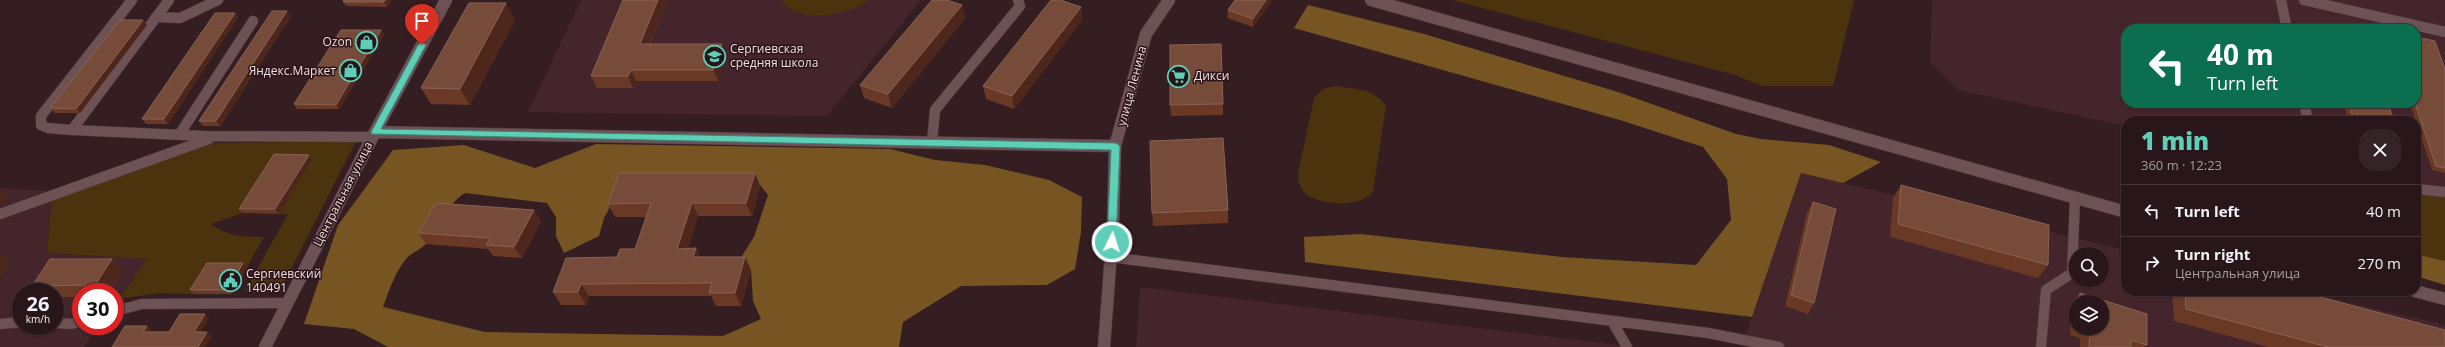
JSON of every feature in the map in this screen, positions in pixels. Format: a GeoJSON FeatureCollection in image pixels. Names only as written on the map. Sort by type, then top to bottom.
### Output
{"type":"FeatureCollection","features":[{"type":"Feature","properties":{"kind":"street","name":"Центральная улица"},"geometry":{"type":"LineString","coordinates":[[265,347],[374,135],[446,0]]}},
{"type":"Feature","properties":{"kind":"street","name":"улица Ленина"},"geometry":{"type":"LineString","coordinates":[[1104,347],[1113,226],[1116,146],[1146,34],[1169,0]]}},
{"type":"Feature","properties":{"kind":"street"},"geometry":{"type":"LineString","coordinates":[[1371,0],[2121,211]]}},
{"type":"Feature","properties":{"kind":"street"},"geometry":{"type":"LineString","coordinates":[[374,135],[1116,146]]}},
{"type":"Feature","properties":{"kind":"street"},"geometry":{"type":"LineString","coordinates":[[2421,293],[2445,299]]}},
{"type":"Feature","properties":{"kind":"lane"},"geometry":{"type":"LineString","coordinates":[[132,0],[41,116],[41,125],[72,130],[179,135],[374,135]]}},
{"type":"Feature","properties":{"kind":"lane"},"geometry":{"type":"LineString","coordinates":[[72,130],[169,0]]}},
{"type":"Feature","properties":{"kind":"lane"},"geometry":{"type":"LineString","coordinates":[[156,18],[180,18],[218,0]]}},
{"type":"Feature","properties":{"kind":"lane"},"geometry":{"type":"LineString","coordinates":[[932,143],[935,110],[1020,6],[1018,0]]}},
{"type":"Feature","properties":{"kind":"lane"},"geometry":{"type":"LineString","coordinates":[[2281,0],[2286,24]]}},
{"type":"Feature","properties":{"kind":"lane"},"geometry":{"type":"LineString","coordinates":[[2304,0],[2410,24]]}},
{"type":"Feature","properties":{"kind":"lane"},"geometry":{"type":"LineString","coordinates":[[179,135],[253,21]]}},
{"type":"Feature","properties":{"kind":"lane"},"geometry":{"type":"LineString","coordinates":[[2421,27],[2445,32]]}},
{"type":"Feature","properties":{"kind":"lane"},"geometry":{"type":"LineString","coordinates":[[0,214],[215,136]]}},
{"type":"Feature","properties":{"kind":"lane"},"geometry":{"type":"LineString","coordinates":[[2421,190],[2445,192]]}},
{"type":"Feature","properties":{"kind":"lane"},"geometry":{"type":"LineString","coordinates":[[2042,347],[2046,290],[2072,273],[2075,198]]}},
{"type":"Feature","properties":{"kind":"lane"},"geometry":{"type":"LineString","coordinates":[[1110,257],[1708,333],[1779,347]]}},
{"type":"Feature","properties":{"kind":"lane"},"geometry":{"type":"LineString","coordinates":[[124,309],[142,304],[222,305],[288,303]]}},
{"type":"Feature","properties":{"kind":"lane"},"geometry":{"type":"LineString","coordinates":[[1612,321],[1627,347]]}},
{"type":"Feature","properties":{"kind":"lane"},"geometry":{"type":"LineString","coordinates":[[0,324],[12,323]]}},
{"type":"Feature","properties":{"kind":"shaded area","name":"Сергиевская средняя школа"},"geometry":{"type":"Polygon","coordinates":[[[581,0],[921,0],[827,116],[528,112],[581,0]]]}},
{"type":"Feature","properties":{"kind":"shaded area"},"geometry":{"type":"Polygon","coordinates":[[[781,0],[869,0],[860,6],[837,14],[811,15],[799,13],[789,8],[781,0]]]}},
{"type":"Feature","properties":{"kind":"shaded area"},"geometry":{"type":"Polygon","coordinates":[[[1452,0],[1854,0],[1833,86],[1763,86],[1735,75],[1452,0]]]}},
{"type":"Feature","properties":{"kind":"shaded area"},"geometry":{"type":"Polygon","coordinates":[[[1932,0],[2445,0],[2445,193],[2421,188],[2421,116],[2121,116],[2121,125],[1958,90],[1930,62],[1932,0]]]}},
{"type":"Feature","properties":{"kind":"shaded area"},"geometry":{"type":"Polygon","coordinates":[[[1308,5],[1424,34],[1618,92],[1736,134],[1761,139],[1829,145],[1881,162],[1843,183],[1801,173],[1752,317],[1305,262],[1304,237],[1361,234],[1562,257],[1696,265],[1731,220],[1727,179],[1703,147],[1620,120],[1294,28],[1308,5]]]}},
{"type":"Feature","properties":{"kind":"shaded area"},"geometry":{"type":"Polygon","coordinates":[[[1335,86],[1363,90],[1376,96],[1386,106],[1373,191],[1368,197],[1360,201],[1350,203],[1328,202],[1318,200],[1310,196],[1301,188],[1298,174],[1314,98],[1323,89],[1335,86]]]}},
{"type":"Feature","properties":{"kind":"shaded area"},"geometry":{"type":"Polygon","coordinates":[[[356,141],[279,293],[245,291],[288,214],[279,214],[312,159],[243,213],[211,224],[230,234],[264,237],[247,267],[211,267],[194,294],[158,293],[124,298],[124,292],[147,259],[47,253],[52,198],[212,143],[356,141]]]}},
{"type":"Feature","properties":{"kind":"shaded area"},"geometry":{"type":"Polygon","coordinates":[[[596,144],[890,149],[935,160],[985,165],[1049,180],[1082,197],[1081,232],[1075,269],[1047,285],[961,286],[903,322],[899,347],[388,347],[354,329],[304,324],[338,225],[393,150],[464,145],[535,168],[596,144]],[[760,185],[619,190],[604,218],[599,236],[564,253],[556,236],[556,217],[547,203],[465,193],[452,204],[426,244],[408,257],[402,264],[383,307],[485,332],[723,336],[761,319],[753,301],[751,270],[742,256],[754,237],[768,195],[760,185]]]}},
{"type":"Feature","properties":{"kind":"shaded area"},"geometry":{"type":"Polygon","coordinates":[[[1801,173],[2121,249],[2121,296],[2321,296],[2445,325],[2445,347],[1742,347],[1801,173]]]}},
{"type":"Feature","properties":{"kind":"shaded area"},"geometry":{"type":"Polygon","coordinates":[[[0,188],[53,191],[47,253],[147,259],[124,291],[124,283],[72,283],[72,335],[93,335],[84,347],[0,347],[0,188]]]}},
{"type":"Feature","properties":{"kind":"shaded area"},"geometry":{"type":"Polygon","coordinates":[[[2421,195],[2445,196],[2445,261],[2421,255],[2421,195]]]}},
{"type":"Feature","properties":{"kind":"shaded area"},"geometry":{"type":"Polygon","coordinates":[[[2421,255],[2445,261],[2445,285],[2421,278],[2421,255]]]}},
{"type":"Feature","properties":{"kind":"shaded area"},"geometry":{"type":"Polygon","coordinates":[[[1140,287],[1636,347],[1136,347],[1140,287]]]}},
{"type":"Feature","properties":{"kind":"building"},"geometry":{"type":"Polygon","coordinates":[[[344,0],[385,0],[384,2],[343,2],[344,0]]]}},
{"type":"Feature","properties":{"kind":"building"},"geometry":{"type":"Polygon","coordinates":[[[623,0],[658,0],[640,44],[722,44],[713,70],[631,70],[628,76],[591,76],[623,0]]]}},
{"type":"Feature","properties":{"kind":"building"},"geometry":{"type":"Polygon","coordinates":[[[932,0],[947,0],[962,5],[888,94],[860,85],[932,0]]]}},
{"type":"Feature","properties":{"kind":"building"},"geometry":{"type":"Polygon","coordinates":[[[1051,0],[1060,0],[1081,7],[1012,96],[983,86],[1051,0]]]}},
{"type":"Feature","properties":{"kind":"building"},"geometry":{"type":"Polygon","coordinates":[[[1235,0],[1266,0],[1253,19],[1228,10],[1235,0]]]}},
{"type":"Feature","properties":{"kind":"building"},"geometry":{"type":"Polygon","coordinates":[[[469,3],[506,3],[460,89],[421,88],[469,3]]]}},
{"type":"Feature","properties":{"kind":"building"},"geometry":{"type":"Polygon","coordinates":[[[272,11],[287,11],[216,121],[199,121],[272,11]]]}},
{"type":"Feature","properties":{"kind":"building"},"geometry":{"type":"Polygon","coordinates":[[[215,13],[235,13],[164,119],[142,119],[215,13]]]}},
{"type":"Feature","properties":{"kind":"building"},"geometry":{"type":"Polygon","coordinates":[[[120,20],[143,20],[76,109],[50,108],[120,20]]]}},
{"type":"Feature","properties":{"kind":"building"},"geometry":{"type":"Polygon","coordinates":[[[341,30],[381,30],[336,105],[294,104],[341,30]]]}},
{"type":"Feature","properties":{"kind":"building"},"geometry":{"type":"Polygon","coordinates":[[[2421,38],[2435,41],[2445,69],[2445,168],[2436,166],[2421,121],[2421,116],[2419,116],[2417,108],[2421,108],[2421,38]]]}},
{"type":"Feature","properties":{"kind":"building"},"geometry":{"type":"Polygon","coordinates":[[[1221,44],[1223,104],[1170,105],[1170,45],[1221,44]]]}},
{"type":"Feature","properties":{"kind":"building"},"geometry":{"type":"Polygon","coordinates":[[[2350,108],[2390,108],[2392,116],[2353,116],[2350,108]]]}},
{"type":"Feature","properties":{"kind":"building"},"geometry":{"type":"Polygon","coordinates":[[[1223,138],[1228,210],[1152,213],[1150,141],[1223,138]]]}},
{"type":"Feature","properties":{"kind":"building"},"geometry":{"type":"Polygon","coordinates":[[[274,154],[309,155],[275,209],[239,209],[274,154]]]}},
{"type":"Feature","properties":{"kind":"building"},"geometry":{"type":"Polygon","coordinates":[[[619,173],[755,173],[746,203],[692,203],[677,249],[696,248],[693,257],[745,257],[735,293],[709,293],[712,283],[581,284],[578,292],[553,292],[566,258],[617,257],[620,249],[635,249],[651,203],[608,204],[619,173]]]}},
{"type":"Feature","properties":{"kind":"building"},"geometry":{"type":"Polygon","coordinates":[[[1901,185],[2049,225],[2048,265],[1898,224],[1901,185]]]}},
{"type":"Feature","properties":{"kind":"building"},"geometry":{"type":"Polygon","coordinates":[[[1813,202],[1836,209],[1814,303],[1791,295],[1813,202]]]}},
{"type":"Feature","properties":{"kind":"building"},"geometry":{"type":"Polygon","coordinates":[[[436,203],[534,210],[514,247],[486,245],[490,238],[418,233],[436,203]]]}},
{"type":"Feature","properties":{"kind":"building"},"geometry":{"type":"Polygon","coordinates":[[[50,259],[112,259],[96,283],[72,283],[72,285],[64,285],[64,283],[34,283],[50,259]]]}},
{"type":"Feature","properties":{"kind":"building"},"geometry":{"type":"Polygon","coordinates":[[[207,263],[243,263],[228,290],[190,290],[207,263]]]}},
{"type":"Feature","properties":{"kind":"building"},"geometry":{"type":"Polygon","coordinates":[[[2185,296],[2316,296],[2445,330],[2445,347],[2328,347],[2186,309],[2185,296]]]}},
{"type":"Feature","properties":{"kind":"building"},"geometry":{"type":"Polygon","coordinates":[[[2109,302],[2147,314],[2147,345],[2131,340],[2131,347],[2089,347],[2090,335],[2109,335],[2109,302]]]}},
{"type":"Feature","properties":{"kind":"building"},"geometry":{"type":"Polygon","coordinates":[[[180,314],[205,314],[194,332],[207,332],[198,347],[112,347],[119,335],[124,335],[125,326],[147,326],[143,332],[169,332],[180,314]]]}},
{"type":"Feature","properties":{"kind":"place","name":"Ozon"},"geometry":{"type":"Point","coordinates":[367,42]}},
{"type":"Feature","properties":{"kind":"place","name":"Сергиевская средняя школа"},"geometry":{"type":"Point","coordinates":[715,56]}},
{"type":"Feature","properties":{"kind":"place","name":"Яндекс.Маркет"},"geometry":{"type":"Point","coordinates":[351,71]}},
{"type":"Feature","properties":{"kind":"place","name":"Дикси"},"geometry":{"type":"Point","coordinates":[1178,76]}},
{"type":"Feature","properties":{"kind":"place","name":"Сергиевский 140491"},"geometry":{"type":"Point","coordinates":[230,281]}},
{"type":"Feature","properties":{"kind":"route"},"geometry":{"type":"LineString","coordinates":[[422,45],[375,132],[1116,146],[1112,242]]}}]}
